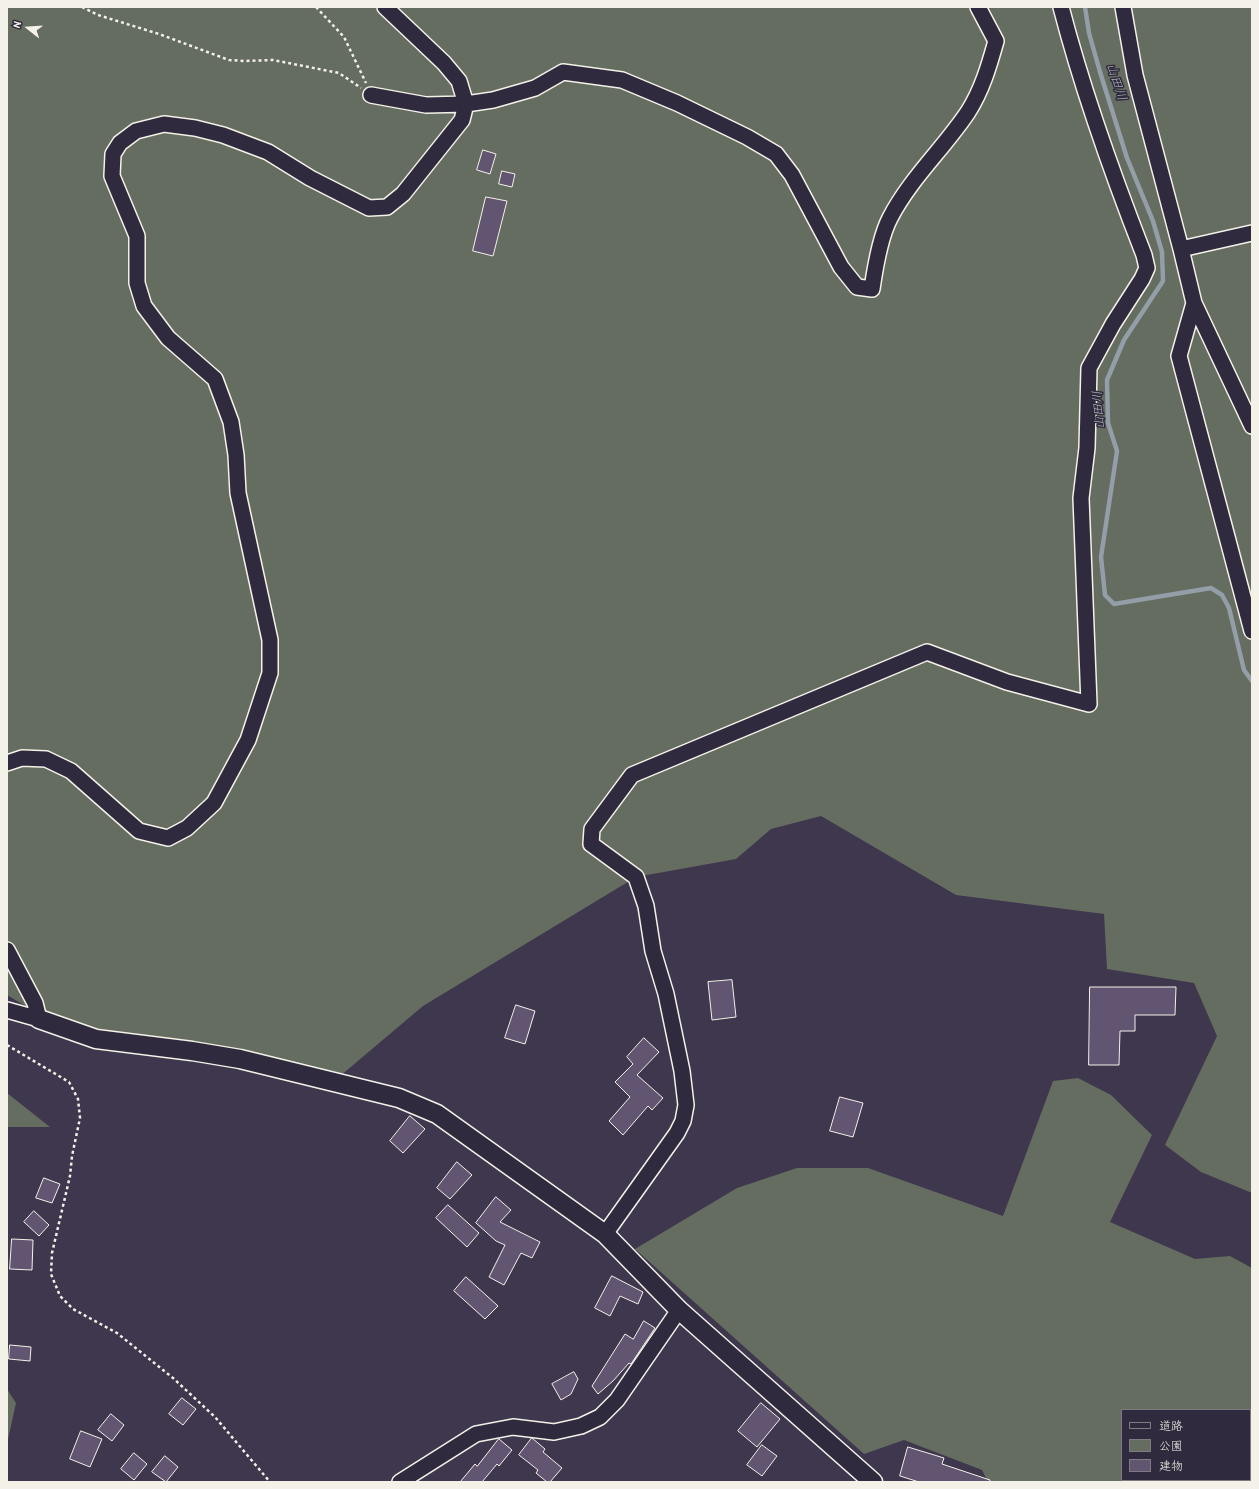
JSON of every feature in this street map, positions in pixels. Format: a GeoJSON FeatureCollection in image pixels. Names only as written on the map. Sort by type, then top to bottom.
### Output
{"type":"FeatureCollection","features":[{"type":"Feature","properties":{"kind":"street"},"geometry":{"type":"LineString","coordinates":[[7,763],[22,758],[46,759],[70,771],[139,832],[168,838],[187,828],[214,803],[248,740],[270,673],[270,640],[238,493],[236,455],[231,422],[215,379],[168,338],[144,306],[137,283],[136,236],[112,176],[113,154],[120,143],[136,132],[164,124],[195,128],[223,135],[268,152],[310,178],[369,208],[387,207],[403,194],[462,120],[466,104],[459,81],[444,64],[385,7]]}},
{"type":"Feature","properties":{"kind":"street"},"geometry":{"type":"LineString","coordinates":[[371,94],[426,105],[466,104],[493,100],[535,88],[563,72],[622,80],[676,103],[747,137],[776,154],[792,175],[841,267],[857,287],[872,289],[876,263],[889,219],[906,193],[968,112],[983,84],[996,41],[978,7]]}},
{"type":"Feature","properties":{"kind":"street"},"geometry":{"type":"LineString","coordinates":[[606,1234],[677,1133],[683,1121],[686,1105],[682,1071],[666,994],[653,951],[646,906],[636,877],[591,844],[592,829],[632,775],[927,652],[1007,682],[1089,704],[1081,498],[1087,448],[1089,368],[1113,324],[1142,279],[1147,268],[1144,254],[1111,170],[1078,70],[1061,7]]}},
{"type":"Feature","properties":{"kind":"street"},"geometry":{"type":"LineString","coordinates":[[1123,7],[1135,75],[1194,303],[1252,426]]}},
{"type":"Feature","properties":{"kind":"street"},"geometry":{"type":"LineString","coordinates":[[1181,249],[1252,233]]}},
{"type":"Feature","properties":{"kind":"street"},"geometry":{"type":"LineString","coordinates":[[1194,303],[1178,356],[1252,631]]}},
{"type":"Feature","properties":{"kind":"street"},"geometry":{"type":"LineString","coordinates":[[7,950],[35,1003],[39,1019]]}},
{"type":"Feature","properties":{"kind":"street"},"geometry":{"type":"LineString","coordinates":[[7,1010],[39,1019],[96,1039],[192,1051],[240,1059],[399,1098],[437,1114],[606,1234],[679,1310],[873,1482]]}},
{"type":"Feature","properties":{"kind":"street"},"geometry":{"type":"LineString","coordinates":[[400,1482],[476,1434],[513,1427],[554,1432],[581,1426],[600,1417],[617,1400],[679,1310]]}},
{"type":"Feature","properties":{"kind":"path"},"geometry":{"type":"LineString","coordinates":[[82,7],[98,15],[159,34],[229,60],[245,62],[273,60],[339,73],[371,94]]}},
{"type":"Feature","properties":{"kind":"path"},"geometry":{"type":"LineString","coordinates":[[316,7],[344,37],[371,94]]}},
{"type":"Feature","properties":{"kind":"path"},"geometry":{"type":"LineString","coordinates":[[7,1045],[69,1082],[78,1099],[80,1118],[72,1156],[70,1176],[52,1253],[51,1274],[60,1296],[73,1309],[117,1333],[173,1378],[215,1417],[270,1482]]}},
{"type":"Feature","properties":{"kind":"green space"},"geometry":{"type":"Polygon","coordinates":[[[7,7],[1252,7],[1252,1193],[1201,1172],[1165,1145],[1217,1036],[1194,983],[1107,969],[1104,914],[956,895],[821,816],[771,829],[736,859],[636,877],[423,1006],[333,1082],[57,1025],[7,995],[7,7]]]}},
{"type":"Feature","properties":{"kind":"green space"},"geometry":{"type":"Polygon","coordinates":[[[1078,1078],[1111,1095],[1152,1135],[1110,1222],[1195,1259],[1230,1256],[1252,1268],[1252,1482],[988,1482],[982,1470],[904,1440],[864,1454],[635,1249],[737,1188],[797,1168],[868,1168],[1003,1216],[1053,1081],[1078,1078]]]}},
{"type":"Feature","properties":{"kind":"green space"},"geometry":{"type":"Polygon","coordinates":[[[7,1093],[50,1127],[7,1127],[7,1093]]]}},
{"type":"Feature","properties":{"kind":"green space"},"geometry":{"type":"Polygon","coordinates":[[[7,1389],[16,1403],[7,1444],[7,1389]]]}},
{"type":"Feature","properties":{"kind":"building"},"geometry":{"type":"Polygon","coordinates":[[[483,150],[496,154],[490,174],[477,170],[483,150]]]}},
{"type":"Feature","properties":{"kind":"building"},"geometry":{"type":"Polygon","coordinates":[[[502,171],[515,174],[512,187],[499,184],[502,171]]]}},
{"type":"Feature","properties":{"kind":"building"},"geometry":{"type":"Polygon","coordinates":[[[486,197],[507,201],[493,256],[473,251],[486,197]]]}},
{"type":"Feature","properties":{"kind":"building"},"geometry":{"type":"Polygon","coordinates":[[[732,980],[736,1017],[712,1020],[708,982],[732,980]]]}},
{"type":"Feature","properties":{"kind":"building"},"geometry":{"type":"Polygon","coordinates":[[[1090,987],[1176,987],[1175,1015],[1135,1015],[1135,1031],[1120,1031],[1119,1065],[1089,1065],[1090,987]]]}},
{"type":"Feature","properties":{"kind":"building"},"geometry":{"type":"Polygon","coordinates":[[[516,1005],[535,1011],[525,1044],[505,1038],[516,1005]]]}},
{"type":"Feature","properties":{"kind":"building"},"geometry":{"type":"Polygon","coordinates":[[[644,1038],[659,1052],[637,1075],[663,1098],[652,1110],[648,1106],[623,1135],[609,1121],[630,1097],[615,1082],[633,1064],[627,1057],[644,1038]]]}},
{"type":"Feature","properties":{"kind":"building"},"geometry":{"type":"Polygon","coordinates":[[[840,1097],[863,1103],[853,1137],[830,1131],[840,1097]]]}},
{"type":"Feature","properties":{"kind":"building"},"geometry":{"type":"Polygon","coordinates":[[[410,1116],[425,1129],[403,1153],[390,1141],[410,1116]]]}},
{"type":"Feature","properties":{"kind":"building"},"geometry":{"type":"Polygon","coordinates":[[[457,1162],[472,1175],[450,1199],[437,1188],[457,1162]]]}},
{"type":"Feature","properties":{"kind":"building"},"geometry":{"type":"Polygon","coordinates":[[[44,1178],[60,1184],[52,1203],[36,1198],[44,1178]]]}},
{"type":"Feature","properties":{"kind":"building"},"geometry":{"type":"Polygon","coordinates":[[[496,1197],[511,1210],[500,1222],[540,1242],[532,1258],[521,1253],[504,1285],[489,1277],[505,1245],[496,1241],[476,1223],[496,1197]]]}},
{"type":"Feature","properties":{"kind":"building"},"geometry":{"type":"Polygon","coordinates":[[[448,1205],[479,1233],[467,1247],[436,1218],[448,1205]]]}},
{"type":"Feature","properties":{"kind":"building"},"geometry":{"type":"Polygon","coordinates":[[[34,1211],[49,1225],[39,1236],[24,1222],[34,1211]]]}},
{"type":"Feature","properties":{"kind":"building"},"geometry":{"type":"Polygon","coordinates":[[[12,1239],[33,1240],[32,1270],[10,1269],[12,1239]]]}},
{"type":"Feature","properties":{"kind":"building"},"geometry":{"type":"Polygon","coordinates":[[[612,1276],[643,1292],[638,1304],[620,1296],[610,1316],[595,1308],[612,1276]]]}},
{"type":"Feature","properties":{"kind":"building"},"geometry":{"type":"Polygon","coordinates":[[[466,1277],[498,1306],[485,1319],[454,1291],[466,1277]]]}},
{"type":"Feature","properties":{"kind":"building"},"geometry":{"type":"Polygon","coordinates":[[[644,1321],[655,1328],[631,1364],[629,1363],[613,1381],[598,1394],[592,1386],[625,1334],[633,1339],[644,1321]]]}},
{"type":"Feature","properties":{"kind":"building"},"geometry":{"type":"Polygon","coordinates":[[[10,1345],[31,1347],[30,1361],[9,1359],[10,1345]]]}},
{"type":"Feature","properties":{"kind":"building"},"geometry":{"type":"Polygon","coordinates":[[[574,1372],[578,1379],[571,1394],[561,1400],[552,1384],[574,1372]]]}},
{"type":"Feature","properties":{"kind":"building"},"geometry":{"type":"Polygon","coordinates":[[[182,1398],[196,1409],[183,1425],[169,1414],[182,1398]]]}},
{"type":"Feature","properties":{"kind":"building"},"geometry":{"type":"Polygon","coordinates":[[[761,1403],[780,1419],[757,1447],[738,1431],[761,1403]]]}},
{"type":"Feature","properties":{"kind":"building"},"geometry":{"type":"Polygon","coordinates":[[[111,1414],[124,1425],[112,1441],[98,1430],[111,1414]]]}},
{"type":"Feature","properties":{"kind":"building"},"geometry":{"type":"Polygon","coordinates":[[[81,1431],[102,1439],[90,1467],[70,1459],[81,1431]]]}},
{"type":"Feature","properties":{"kind":"building"},"geometry":{"type":"Polygon","coordinates":[[[532,1438],[545,1449],[543,1452],[562,1468],[550,1482],[547,1482],[536,1473],[538,1470],[519,1455],[532,1438]]]}},
{"type":"Feature","properties":{"kind":"building"},"geometry":{"type":"Polygon","coordinates":[[[499,1439],[512,1450],[499,1466],[497,1464],[482,1482],[460,1482],[475,1464],[477,1466],[499,1439]]]}},
{"type":"Feature","properties":{"kind":"building"},"geometry":{"type":"Polygon","coordinates":[[[762,1445],[777,1456],[762,1476],[747,1465],[762,1445]]]}},
{"type":"Feature","properties":{"kind":"building"},"geometry":{"type":"Polygon","coordinates":[[[908,1447],[944,1458],[942,1464],[990,1480],[990,1482],[919,1482],[900,1476],[908,1447]]]}},
{"type":"Feature","properties":{"kind":"building"},"geometry":{"type":"Polygon","coordinates":[[[134,1453],[147,1464],[134,1480],[121,1469],[134,1453]]]}},
{"type":"Feature","properties":{"kind":"building"},"geometry":{"type":"Polygon","coordinates":[[[165,1456],[178,1467],[166,1482],[152,1472],[165,1456]]]}},
{"type":"Feature","properties":{"kind":"waterway","name":"山田川"},"geometry":{"type":"LineString","coordinates":[[1085,7],[1089,33],[1127,158],[1153,221],[1162,252],[1163,281],[1124,340],[1107,380],[1108,423],[1117,451],[1101,557],[1105,595],[1114,604],[1211,588],[1222,595],[1229,608],[1244,670],[1252,681]]}}]}
